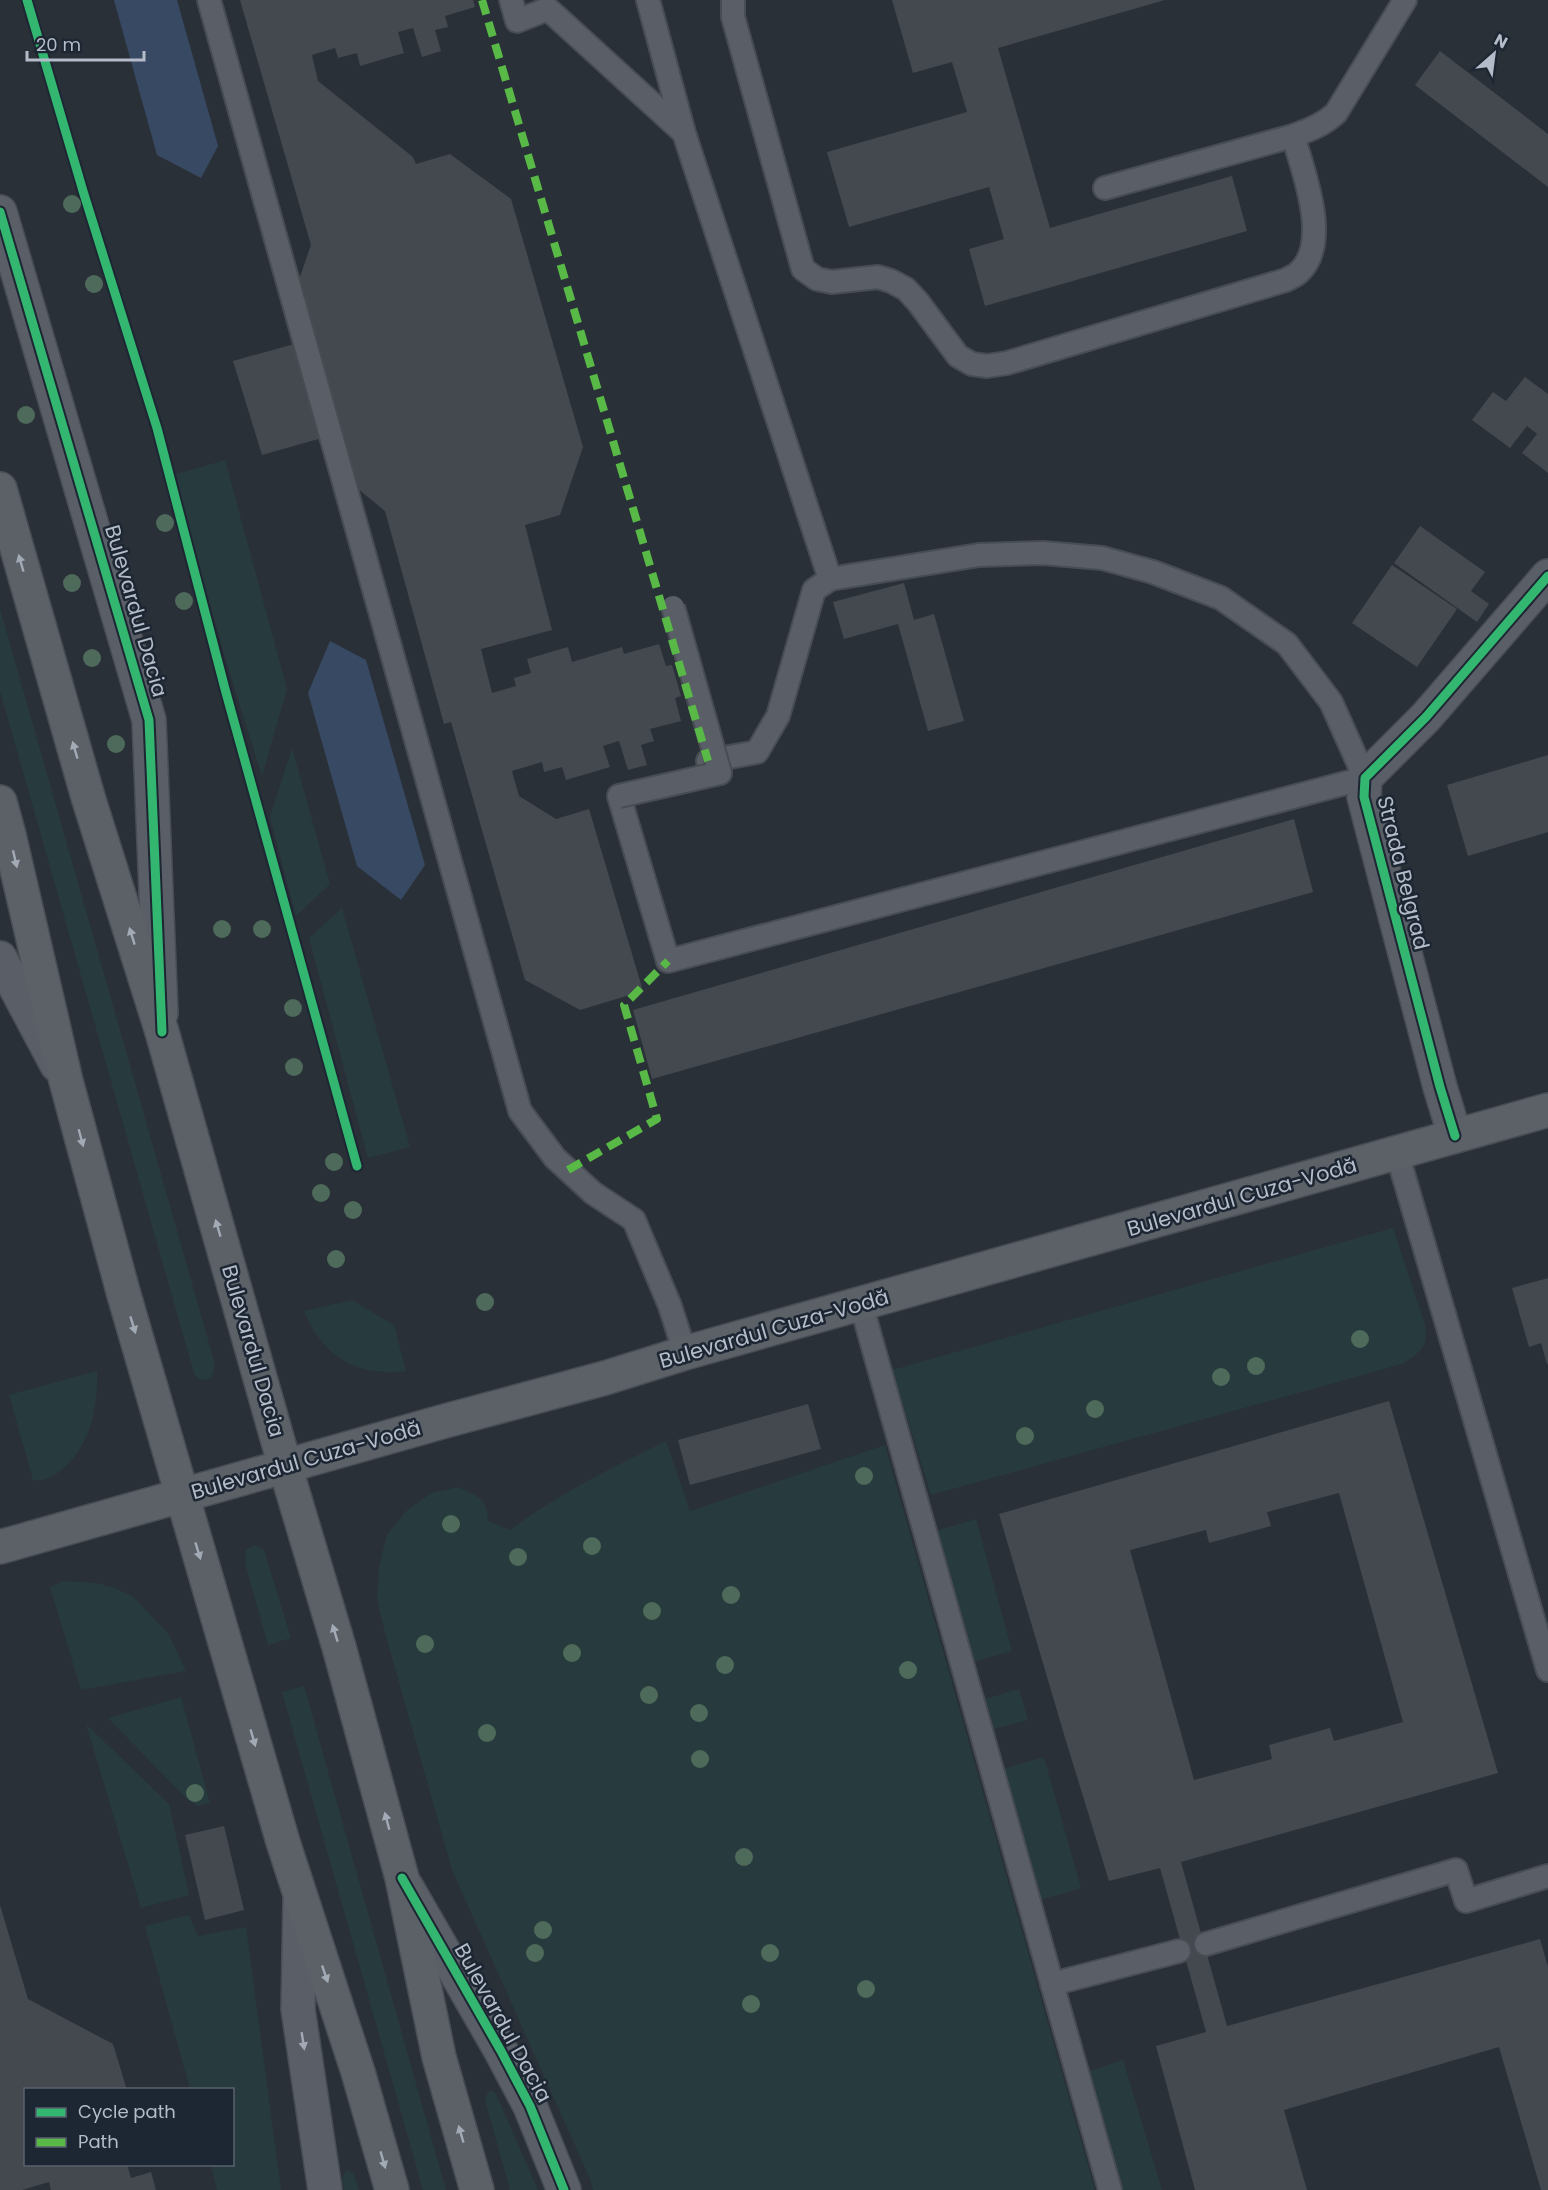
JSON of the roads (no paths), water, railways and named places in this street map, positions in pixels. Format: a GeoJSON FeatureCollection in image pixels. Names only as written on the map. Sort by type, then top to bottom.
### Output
{"type":"FeatureCollection","features":[{"type":"Feature","properties":{"kind":"main road","name":"Bulevardul Dacia"},"geometry":{"type":"LineString","coordinates":[[0,489],[88,797],[162,1032],[285,1466],[339,1647],[402,1878],[439,2057],[477,2190]]}},
{"type":"Feature","properties":{"kind":"main road"},"geometry":{"type":"LineString","coordinates":[[0,802],[66,1081],[181,1495],[300,1899],[358,2072],[392,2190]]}},
{"type":"Feature","properties":{"kind":"main road","name":"Bulevardul Cuza-Vodă"},"geometry":{"type":"LineString","coordinates":[[0,1547],[1548,1110]]}},
{"type":"Feature","properties":{"kind":"street","name":"Bulevardul Dacia"},"geometry":{"type":"LineString","coordinates":[[0,212],[149,720],[162,1032]]}},
{"type":"Feature","properties":{"kind":"street","name":"Strada Belgrad"},"geometry":{"type":"LineString","coordinates":[[1455,1136],[1440,1088],[1364,797],[1365,778],[1426,717],[1548,576]]}},
{"type":"Feature","properties":{"kind":"street"},"geometry":{"type":"LineString","coordinates":[[0,958],[66,1081]]}},
{"type":"Feature","properties":{"kind":"street","name":"Bulevardul Dacia"},"geometry":{"type":"LineString","coordinates":[[402,1878],[530,2106],[564,2190]]}},
{"type":"Feature","properties":{"kind":"street"},"geometry":{"type":"LineString","coordinates":[[300,1899],[298,2009],[325,2190]]}},
{"type":"Feature","properties":{"kind":"lane"},"geometry":{"type":"LineString","coordinates":[[209,0],[520,1111],[555,1158],[593,1193],[634,1220],[670,1306],[685,1353]]}},
{"type":"Feature","properties":{"kind":"lane"},"geometry":{"type":"LineString","coordinates":[[511,0],[517,21],[548,9],[684,133]]}},
{"type":"Feature","properties":{"kind":"lane"},"geometry":{"type":"LineString","coordinates":[[648,0],[684,133],[830,579]]}},
{"type":"Feature","properties":{"kind":"lane"},"geometry":{"type":"LineString","coordinates":[[734,0],[733,17],[803,269],[817,279],[832,282],[878,277],[906,289],[958,356],[972,364],[987,366],[1007,363],[1286,280],[1298,273],[1307,260],[1313,244],[1315,226],[1313,208],[1293,136]]}},
{"type":"Feature","properties":{"kind":"lane"},"geometry":{"type":"LineString","coordinates":[[1105,188],[1293,136],[1317,127],[1336,113],[1405,0]]}},
{"type":"Feature","properties":{"kind":"lane"},"geometry":{"type":"LineString","coordinates":[[674,607],[720,773],[619,796],[668,962],[1365,778],[1332,702],[1287,644],[1221,598],[1153,572],[1102,558],[1043,553],[979,555],[830,579],[814,590],[778,716],[757,752],[708,761]]}},
{"type":"Feature","properties":{"kind":"lane"},"geometry":{"type":"LineString","coordinates":[[1397,1153],[1548,1670]]}},
{"type":"Feature","properties":{"kind":"lane"},"geometry":{"type":"LineString","coordinates":[[861,1304],[1110,2190]]}},
{"type":"Feature","properties":{"kind":"lane"},"geometry":{"type":"LineString","coordinates":[[1206,1944],[1456,1870],[1466,1901],[1548,1876]]}},
{"type":"Feature","properties":{"kind":"lane"},"geometry":{"type":"LineString","coordinates":[[1052,1984],[1179,1951]]}},
{"type":"Feature","properties":{"kind":"water"},"geometry":{"type":"Polygon","coordinates":[[[114,0],[177,0],[218,146],[201,178],[157,155],[114,0]]]}},
{"type":"Feature","properties":{"kind":"water"},"geometry":{"type":"Polygon","coordinates":[[[330,641],[366,660],[425,865],[401,900],[357,866],[308,693],[330,641]]]}}]}
